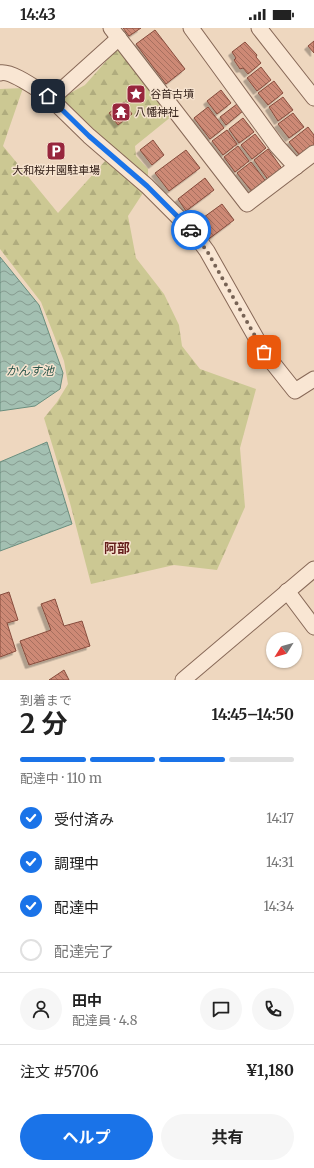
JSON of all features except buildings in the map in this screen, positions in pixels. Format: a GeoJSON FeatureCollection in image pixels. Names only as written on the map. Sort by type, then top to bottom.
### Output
{"type":"FeatureCollection","features":[{"type":"Feature","properties":{"kind":"street"},"geometry":{"type":"LineString","coordinates":[[191,28],[277,146],[296,166]]}},
{"type":"Feature","properties":{"kind":"street"},"geometry":{"type":"LineString","coordinates":[[260,28],[314,98]]}},
{"type":"Feature","properties":{"kind":"street"},"geometry":{"type":"LineString","coordinates":[[48,96],[59,92],[115,33],[162,96],[247,204],[314,153]]}},
{"type":"Feature","properties":{"kind":"street"},"geometry":{"type":"LineString","coordinates":[[0,73],[4,72],[16,77],[48,96],[89,136],[147,186],[193,232],[207,251],[264,352],[295,390],[314,380]]}},
{"type":"Feature","properties":{"kind":"street"},"geometry":{"type":"LineString","coordinates":[[182,680],[314,569]]}},
{"type":"Feature","properties":{"kind":"street"},"geometry":{"type":"LineString","coordinates":[[287,591],[314,627]]}},
{"type":"Feature","properties":{"kind":"green space"},"geometry":{"type":"Polygon","coordinates":[[[115,51],[122,51],[172,116],[135,146],[136,156],[148,169],[148,180],[61,98],[85,85],[115,51]]]}},
{"type":"Feature","properties":{"kind":"green space"},"geometry":{"type":"Polygon","coordinates":[[[23,88],[3,146],[58,213],[106,160],[143,193],[128,216],[136,258],[164,294],[179,325],[182,346],[200,369],[256,389],[240,448],[245,507],[217,570],[174,565],[91,584],[70,503],[44,418],[57,402],[68,384],[64,361],[41,302],[0,249],[0,89],[23,88]]]}},
{"type":"Feature","properties":{"kind":"water","name":"かんす池"},"geometry":{"type":"Polygon","coordinates":[[[0,257],[39,305],[63,373],[60,389],[35,406],[0,411],[0,257]]]}},
{"type":"Feature","properties":{"kind":"water"},"geometry":{"type":"Polygon","coordinates":[[[47,442],[72,524],[0,551],[0,462],[47,442]]]}},
{"type":"Feature","properties":{"kind":"way so far"},"geometry":{"type":"LineString","coordinates":[[191,230],[207,251],[233,300],[264,352]]}},
{"type":"Feature","properties":{"kind":"place","name":"谷首古墳"},"geometry":{"type":"Point","coordinates":[136,94]}},
{"type":"Feature","properties":{"kind":"place","name":"八幡神社"},"geometry":{"type":"Point","coordinates":[121,112]}},
{"type":"Feature","properties":{"kind":"place","name":"大和桜井園駐車場"},"geometry":{"type":"Point","coordinates":[56,151]}},
{"type":"Feature","properties":{"kind":"district","name":"阿部"},"geometry":{"type":"Point","coordinates":[117,548]}},
{"type":"Feature","properties":{"kind":"route"},"geometry":{"type":"LineString","coordinates":[[48,96],[124,168],[147,186],[191,230]]}}]}
